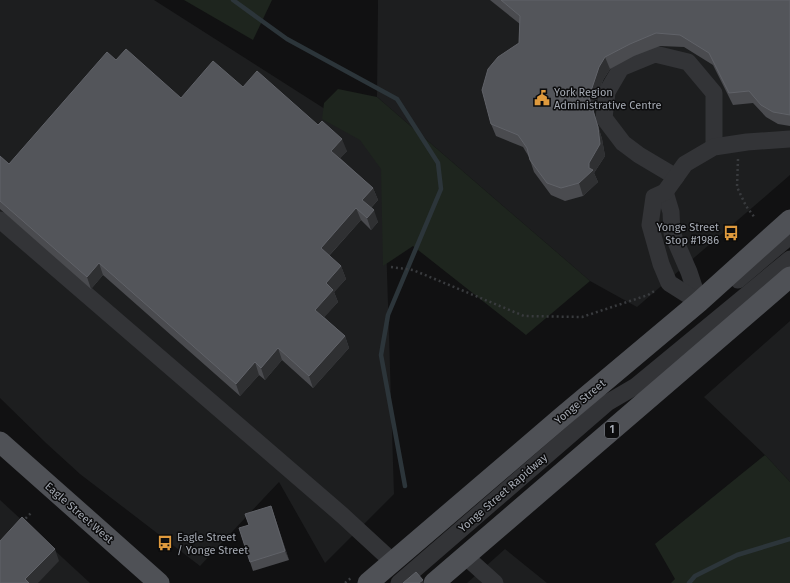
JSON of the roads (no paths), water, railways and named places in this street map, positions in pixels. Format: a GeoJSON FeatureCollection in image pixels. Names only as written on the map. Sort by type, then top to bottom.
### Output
{"type":"FeatureCollection","features":[{"type":"Feature","properties":{"kind":"main road","name":"Yonge Street"},"geometry":{"type":"LineString","coordinates":[[368,583],[699,302],[790,220]]}},
{"type":"Feature","properties":{"kind":"main road","name":"1"},"geometry":{"type":"LineString","coordinates":[[434,583],[790,277]]}},
{"type":"Feature","properties":{"kind":"main road","name":"Eagle Street West"},"geometry":{"type":"LineString","coordinates":[[0,442],[159,583]]}},
{"type":"Feature","properties":{"kind":"lane"},"geometry":{"type":"LineString","coordinates":[[676,177],[639,155],[623,143],[604,118],[607,92],[621,68],[655,54],[688,62],[714,93],[714,147]]}},
{"type":"Feature","properties":{"kind":"lane"},"geometry":{"type":"LineString","coordinates":[[699,302],[669,283],[661,264],[650,225],[654,197],[665,192],[685,164],[714,147],[739,143],[790,139]]}},
{"type":"Feature","properties":{"kind":"lane"},"geometry":{"type":"LineString","coordinates":[[665,192],[671,212],[672,233],[689,272],[699,302]]}},
{"type":"Feature","properties":{"kind":"lane"},"geometry":{"type":"LineString","coordinates":[[0,220],[342,515],[377,546],[392,562]]}},
{"type":"Feature","properties":{"kind":"lane","name":"Yonge Street Rapidway"},"geometry":{"type":"LineString","coordinates":[[607,403],[625,376],[790,236]]}},
{"type":"Feature","properties":{"kind":"lane","name":"Yonge Street Rapidway"},"geometry":{"type":"LineString","coordinates":[[399,583],[607,403],[636,386],[790,259]]}},
{"type":"Feature","properties":{"kind":"lane"},"geometry":{"type":"LineString","coordinates":[[465,556],[495,583]]}},
{"type":"Feature","properties":{"kind":"waterway"},"geometry":{"type":"LineString","coordinates":[[233,0],[287,39],[397,99],[438,163],[441,189],[388,315],[381,355],[405,486]]}},
{"type":"Feature","properties":{"kind":"waterway"},"geometry":{"type":"LineString","coordinates":[[689,583],[695,576],[737,555],[790,539]]}},
{"type":"Feature","properties":{"kind":"place","name":"York Region Administrative Centre"},"geometry":{"type":"Point","coordinates":[542,98]}},
{"type":"Feature","properties":{"kind":"place","name":"Yonge Street Stop #1986"},"geometry":{"type":"Point","coordinates":[731,233]}},
{"type":"Feature","properties":{"kind":"place","name":"Eagle Street / Yonge Street"},"geometry":{"type":"Point","coordinates":[165,543]}}]}
